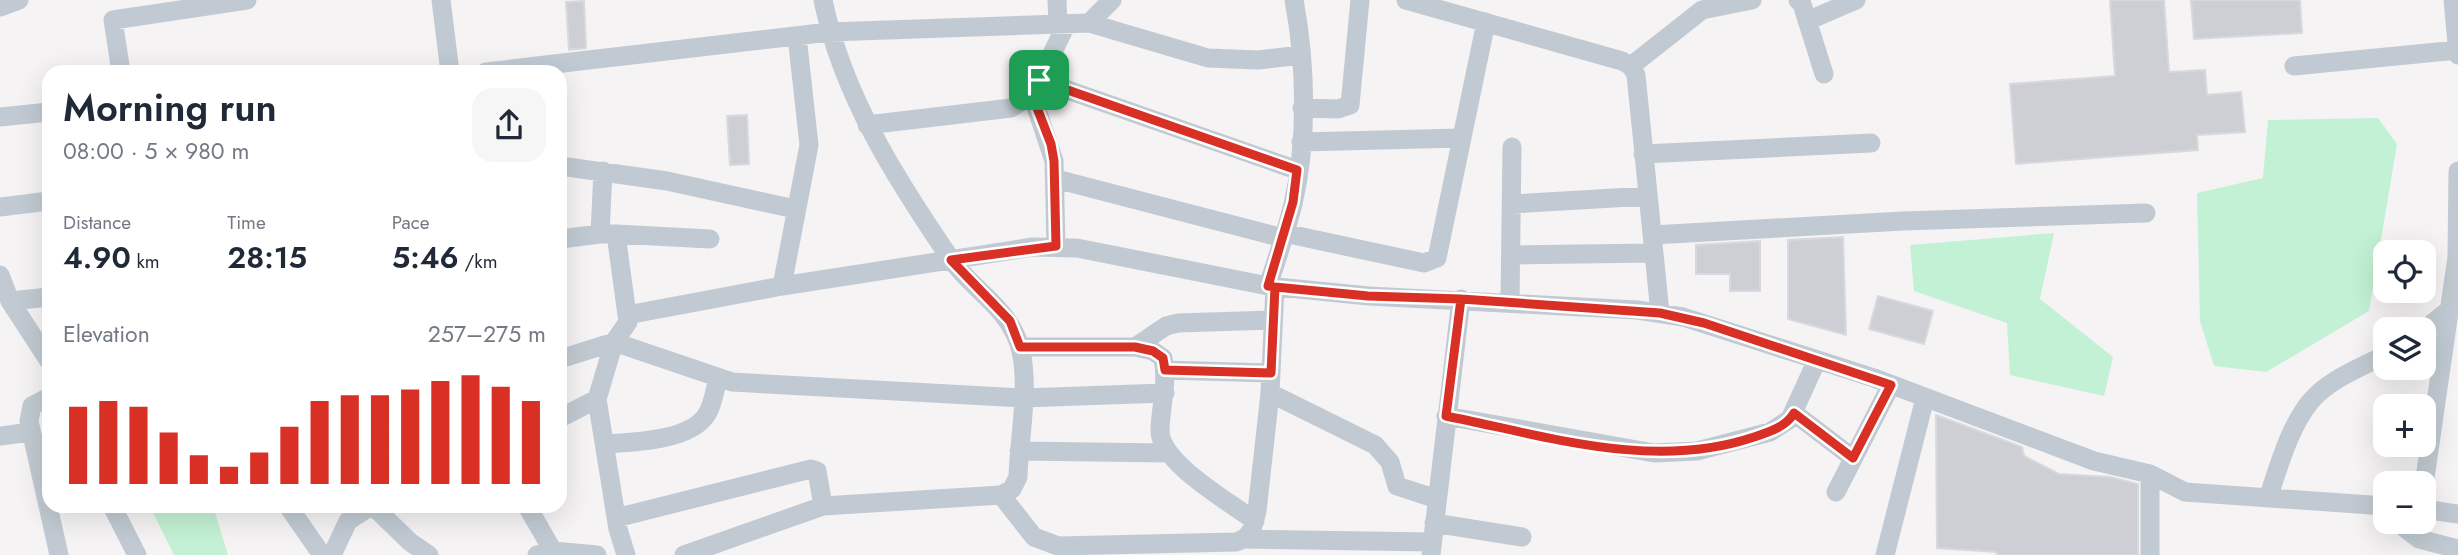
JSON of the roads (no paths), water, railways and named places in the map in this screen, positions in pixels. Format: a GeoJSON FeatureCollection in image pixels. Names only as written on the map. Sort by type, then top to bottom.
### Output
{"type":"FeatureCollection","features":[{"type":"Feature","properties":{"kind":"street"},"geometry":{"type":"LineString","coordinates":[[0,7],[19,0]]}},
{"type":"Feature","properties":{"kind":"street"},"geometry":{"type":"LineString","coordinates":[[120,65],[113,20],[247,0]]}},
{"type":"Feature","properties":{"kind":"street"},"geometry":{"type":"LineString","coordinates":[[441,0],[449,65]]}},
{"type":"Feature","properties":{"kind":"street"},"geometry":{"type":"LineString","coordinates":[[684,555],[823,506],[1001,495],[1012,489],[1018,477],[1023,398],[1020,347],[1010,321],[951,260],[867,125],[829,32],[823,0]]}},
{"type":"Feature","properties":{"kind":"street"},"geometry":{"type":"LineString","coordinates":[[867,125],[1011,108],[1036,88],[1062,25],[1057,0]]}},
{"type":"Feature","properties":{"kind":"street"},"geometry":{"type":"LineString","coordinates":[[1089,23],[1112,0]]}},
{"type":"Feature","properties":{"kind":"street"},"geometry":{"type":"LineString","coordinates":[[1246,539],[1255,521],[1270,393],[1273,320],[1271,287],[1293,202],[1301,142],[1301,55],[1294,0]]}},
{"type":"Feature","properties":{"kind":"street"},"geometry":{"type":"LineString","coordinates":[[1302,108],[1339,109],[1350,105],[1360,0]]}},
{"type":"Feature","properties":{"kind":"street"},"geometry":{"type":"LineString","coordinates":[[1406,0],[1463,8],[1486,22],[1622,61],[1631,66],[1636,75],[1660,313]]}},
{"type":"Feature","properties":{"kind":"street"},"geometry":{"type":"LineString","coordinates":[[1631,66],[1703,10],[1752,0]]}},
{"type":"Feature","properties":{"kind":"street"},"geometry":{"type":"LineString","coordinates":[[1798,0],[1824,74]]}},
{"type":"Feature","properties":{"kind":"street"},"geometry":{"type":"LineString","coordinates":[[1807,21],[1856,0]]}},
{"type":"Feature","properties":{"kind":"street"},"geometry":{"type":"LineString","coordinates":[[2294,66],[2458,52],[2453,0]]}},
{"type":"Feature","properties":{"kind":"street"},"geometry":{"type":"LineString","coordinates":[[1056,179],[1284,236],[1424,263],[1437,258],[1486,22]]}},
{"type":"Feature","properties":{"kind":"street"},"geometry":{"type":"LineString","coordinates":[[546,65],[829,32],[1089,23],[1208,58],[1258,60],[1301,55]]}},
{"type":"Feature","properties":{"kind":"street"},"geometry":{"type":"LineString","coordinates":[[782,286],[809,145],[797,36]]}},
{"type":"Feature","properties":{"kind":"street"},"geometry":{"type":"LineString","coordinates":[[1036,88],[1297,170]]}},
{"type":"Feature","properties":{"kind":"street"},"geometry":{"type":"LineString","coordinates":[[1036,88],[1051,144],[1056,179],[1056,246]]}},
{"type":"Feature","properties":{"kind":"street"},"geometry":{"type":"LineString","coordinates":[[0,117],[42,113]]}},
{"type":"Feature","properties":{"kind":"street"},"geometry":{"type":"LineString","coordinates":[[1301,142],[1461,138]]}},
{"type":"Feature","properties":{"kind":"street"},"geometry":{"type":"LineString","coordinates":[[1643,154],[1871,143]]}},
{"type":"Feature","properties":{"kind":"street"},"geometry":{"type":"LineString","coordinates":[[1510,302],[1512,147]]}},
{"type":"Feature","properties":{"kind":"street"},"geometry":{"type":"LineString","coordinates":[[567,167],[667,181],[795,209]]}},
{"type":"Feature","properties":{"kind":"street"},"geometry":{"type":"LineString","coordinates":[[2426,471],[2449,310],[2456,280],[2458,170]]}},
{"type":"Feature","properties":{"kind":"street"},"geometry":{"type":"LineString","coordinates":[[603,172],[608,234],[628,322],[614,342],[597,399],[626,555]]}},
{"type":"Feature","properties":{"kind":"street"},"geometry":{"type":"LineString","coordinates":[[1512,204],[1648,196]]}},
{"type":"Feature","properties":{"kind":"street"},"geometry":{"type":"LineString","coordinates":[[0,207],[42,202]]}},
{"type":"Feature","properties":{"kind":"street"},"geometry":{"type":"LineString","coordinates":[[1512,255],[1903,221],[2146,213]]}},
{"type":"Feature","properties":{"kind":"street"},"geometry":{"type":"LineString","coordinates":[[567,238],[608,234],[710,239]]}},
{"type":"Feature","properties":{"kind":"street"},"geometry":{"type":"LineString","coordinates":[[627,315],[782,286],[1056,246],[1271,287],[1368,296],[1461,299],[1660,313],[1704,323],[1891,385],[2094,461],[2150,474],[2185,492],[2373,507]]}},
{"type":"Feature","properties":{"kind":"street"},"geometry":{"type":"LineString","coordinates":[[0,275],[10,301],[42,350]]}},
{"type":"Feature","properties":{"kind":"street"},"geometry":{"type":"LineString","coordinates":[[10,301],[42,298]]}},
{"type":"Feature","properties":{"kind":"street"},"geometry":{"type":"LineString","coordinates":[[1432,540],[1461,299]]}},
{"type":"Feature","properties":{"kind":"street"},"geometry":{"type":"LineString","coordinates":[[2436,320],[2449,310]]}},
{"type":"Feature","properties":{"kind":"street"},"geometry":{"type":"LineString","coordinates":[[1135,347],[1166,327],[1178,323],[1273,320]]}},
{"type":"Feature","properties":{"kind":"street"},"geometry":{"type":"LineString","coordinates":[[567,357],[614,342],[732,382],[1023,398],[1165,393]]}},
{"type":"Feature","properties":{"kind":"street"},"geometry":{"type":"LineString","coordinates":[[1020,347],[1135,347],[1153,351],[1163,358],[1165,393],[1161,444],[1173,460],[1255,521]]}},
{"type":"Feature","properties":{"kind":"street"},"geometry":{"type":"LineString","coordinates":[[1446,416],[1654,453],[1697,451],[1770,432],[1790,419],[1817,360]]}},
{"type":"Feature","properties":{"kind":"street"},"geometry":{"type":"LineString","coordinates":[[2268,498],[2286,445],[2311,401],[2347,374],[2373,361]]}},
{"type":"Feature","properties":{"kind":"street"},"geometry":{"type":"LineString","coordinates":[[1165,370],[1271,373]]}},
{"type":"Feature","properties":{"kind":"street"},"geometry":{"type":"LineString","coordinates":[[605,444],[650,441],[701,423],[709,412],[718,378]]}},
{"type":"Feature","properties":{"kind":"street"},"geometry":{"type":"LineString","coordinates":[[1836,492],[1891,385]]}},
{"type":"Feature","properties":{"kind":"street"},"geometry":{"type":"LineString","coordinates":[[1270,393],[1375,445],[1390,462],[1397,486],[1437,499]]}},
{"type":"Feature","properties":{"kind":"street"},"geometry":{"type":"LineString","coordinates":[[1885,555],[1926,398]]}},
{"type":"Feature","properties":{"kind":"street"},"geometry":{"type":"LineString","coordinates":[[567,414],[597,399]]}},
{"type":"Feature","properties":{"kind":"street"},"geometry":{"type":"LineString","coordinates":[[42,401],[29,411],[42,468]]}},
{"type":"Feature","properties":{"kind":"street"},"geometry":{"type":"LineString","coordinates":[[1794,413],[1853,458]]}},
{"type":"Feature","properties":{"kind":"street"},"geometry":{"type":"LineString","coordinates":[[0,436],[32,432]]}},
{"type":"Feature","properties":{"kind":"street"},"geometry":{"type":"LineString","coordinates":[[1019,452],[1168,453]]}},
{"type":"Feature","properties":{"kind":"street"},"geometry":{"type":"LineString","coordinates":[[617,518],[811,469],[817,471],[823,506]]}},
{"type":"Feature","properties":{"kind":"street"},"geometry":{"type":"LineString","coordinates":[[2150,474],[2150,555]]}},
{"type":"Feature","properties":{"kind":"street"},"geometry":{"type":"LineString","coordinates":[[1001,495],[1034,537],[1058,546],[1236,542],[1246,539],[1432,540],[1522,537]]}},
{"type":"Feature","properties":{"kind":"street"},"geometry":{"type":"LineString","coordinates":[[2436,511],[2458,514]]}},
{"type":"Feature","properties":{"kind":"street"},"geometry":{"type":"LineString","coordinates":[[54,513],[59,555]]}},
{"type":"Feature","properties":{"kind":"street"},"geometry":{"type":"LineString","coordinates":[[116,513],[137,555]]}},
{"type":"Feature","properties":{"kind":"street"},"geometry":{"type":"LineString","coordinates":[[293,513],[321,555]]}},
{"type":"Feature","properties":{"kind":"street"},"geometry":{"type":"LineString","coordinates":[[332,555],[348,521],[361,513]]}},
{"type":"Feature","properties":{"kind":"street"},"geometry":{"type":"LineString","coordinates":[[380,513],[428,555]]}},
{"type":"Feature","properties":{"kind":"street"},"geometry":{"type":"LineString","coordinates":[[530,513],[545,553],[597,555]]}},
{"type":"Feature","properties":{"kind":"street"},"geometry":{"type":"LineString","coordinates":[[2419,538],[2458,549]]}}]}
